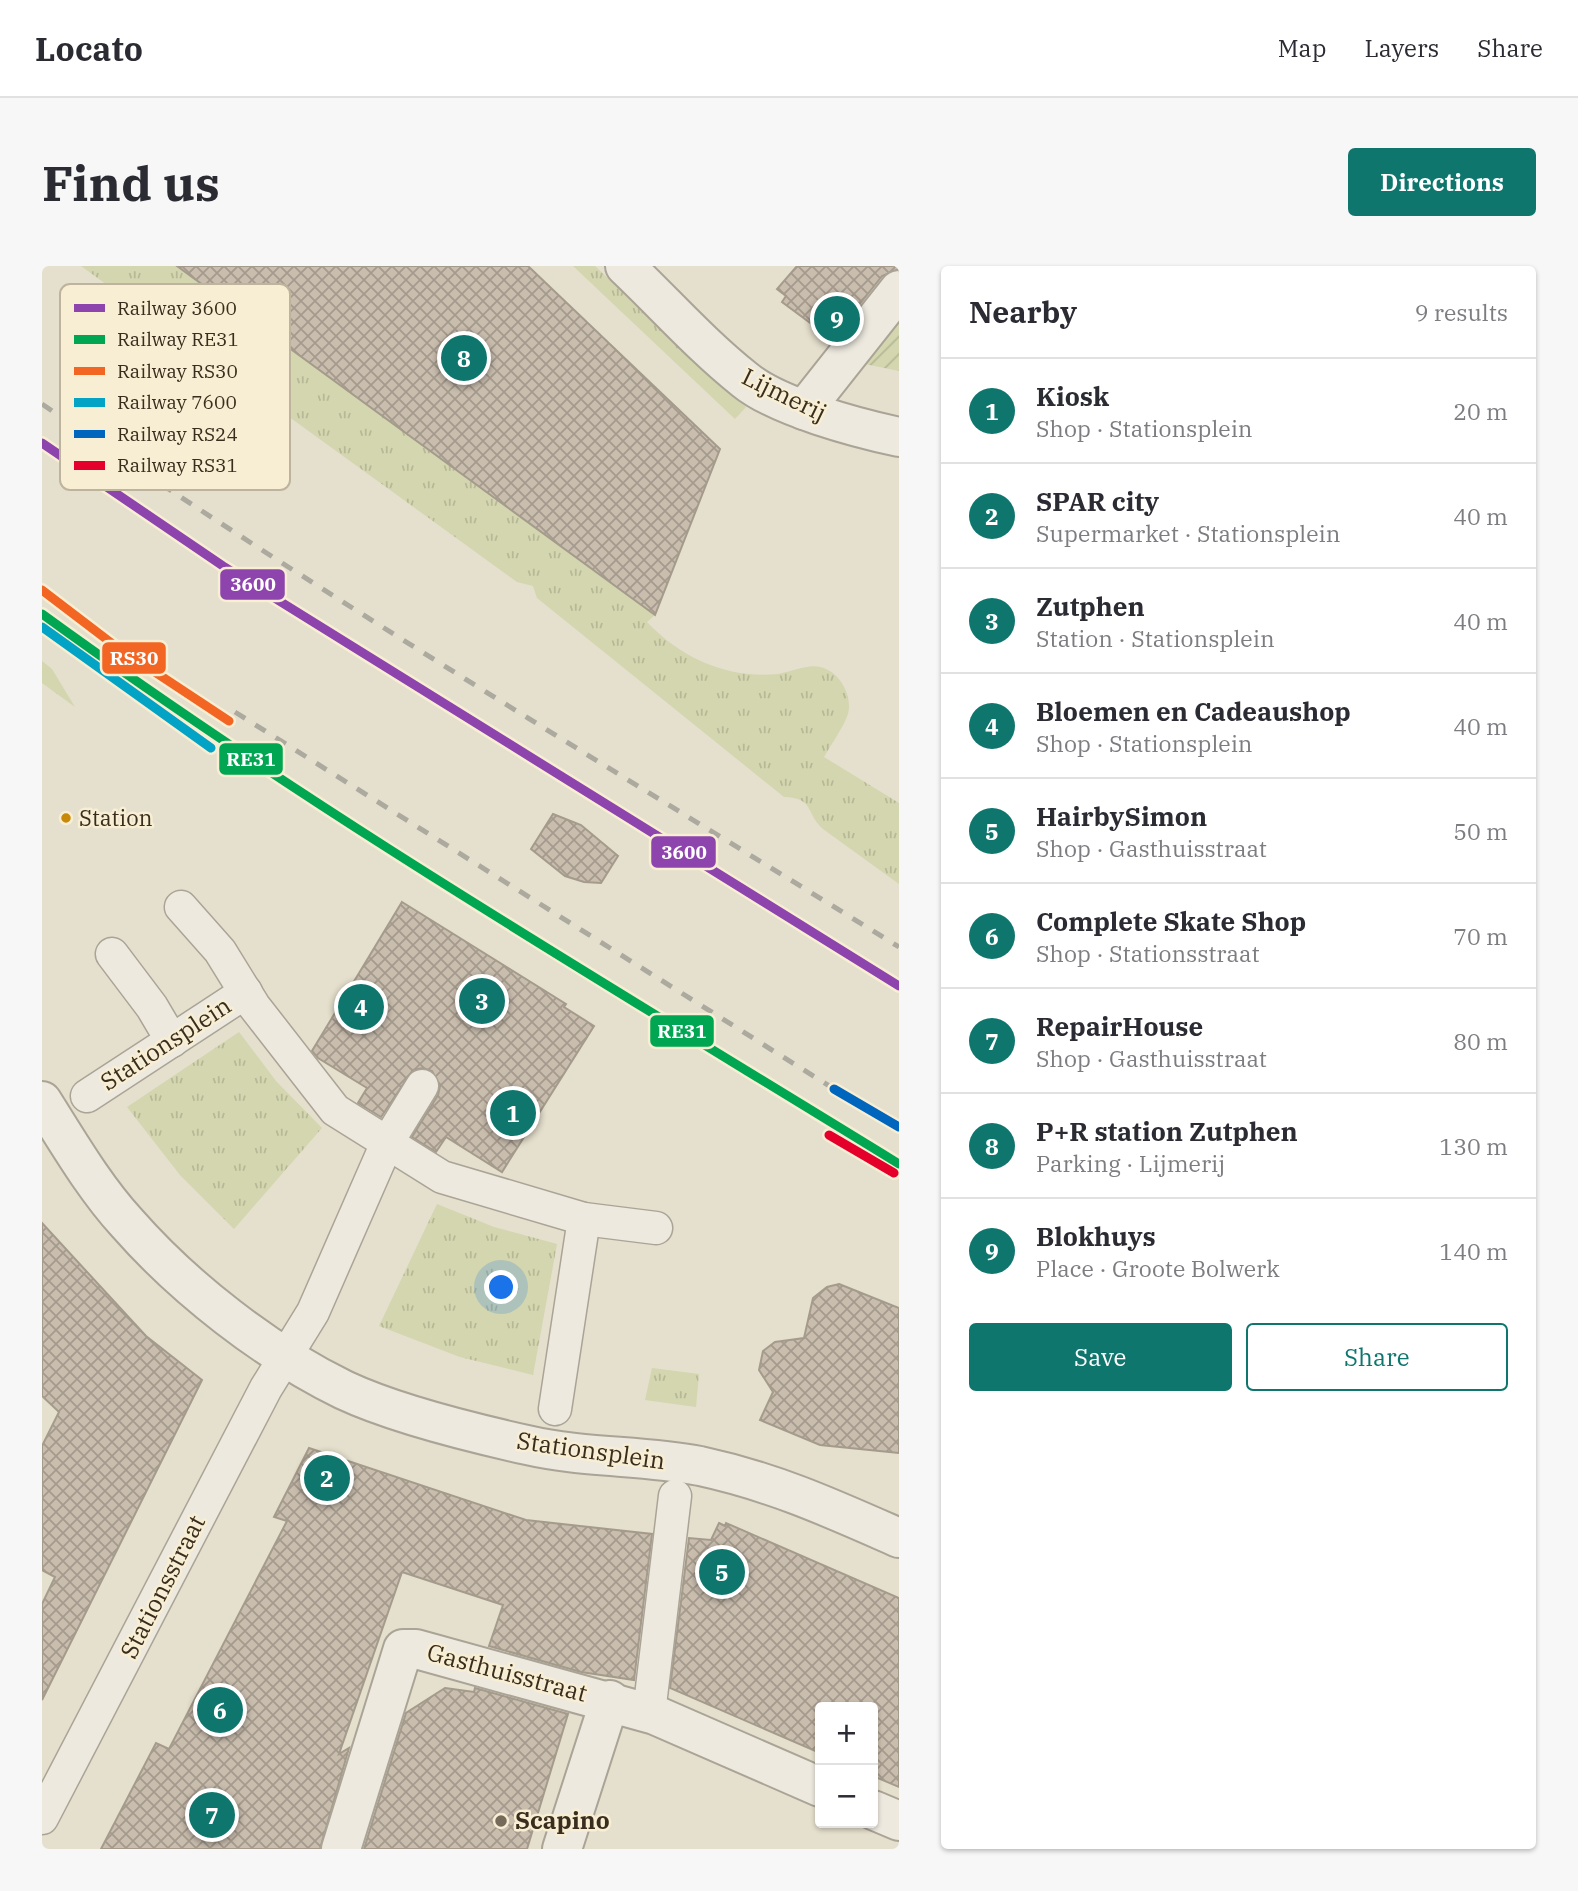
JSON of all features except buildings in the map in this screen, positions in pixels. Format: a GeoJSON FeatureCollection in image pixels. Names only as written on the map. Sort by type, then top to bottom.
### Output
{"type":"FeatureCollection","features":[{"type":"Feature","properties":{"kind":"street","name":"Lijmerij"},"geometry":{"type":"LineString","coordinates":[[625,266],[747,382],[804,410],[863,430],[899,438]]}},
{"type":"Feature","properties":{"kind":"street"},"geometry":{"type":"LineString","coordinates":[[804,410],[899,290]]}},
{"type":"Feature","properties":{"kind":"street","name":"Stationsplein"},"geometry":{"type":"LineString","coordinates":[[181,907],[226,962],[335,1110],[442,1177],[584,1219],[656,1228]]}},
{"type":"Feature","properties":{"kind":"street"},"geometry":{"type":"LineString","coordinates":[[112,954],[152,1007],[172,1041]]}},
{"type":"Feature","properties":{"kind":"street","name":"Stationsplein"},"geometry":{"type":"LineString","coordinates":[[87,1096],[246,992]]}},
{"type":"Feature","properties":{"kind":"street"},"geometry":{"type":"LineString","coordinates":[[286,1357],[313,1312],[387,1143],[422,1086]]}},
{"type":"Feature","properties":{"kind":"street","name":"Stationsplein"},"geometry":{"type":"LineString","coordinates":[[42,1101],[125,1222],[172,1268],[286,1357],[346,1391],[400,1410],[529,1446],[701,1466],[754,1479],[792,1490],[899,1538]]}},
{"type":"Feature","properties":{"kind":"street","name":"Stationsplein"},"geometry":{"type":"LineString","coordinates":[[555,1409],[584,1219]]}},
{"type":"Feature","properties":{"kind":"street","name":"Stationsstraat"},"geometry":{"type":"LineString","coordinates":[[42,1818],[266,1388],[286,1357]]}},
{"type":"Feature","properties":{"kind":"street"},"geometry":{"type":"LineString","coordinates":[[652,1714],[675,1496]]}},
{"type":"Feature","properties":{"kind":"street","name":"Gasthuisstraat"},"geometry":{"type":"LineString","coordinates":[[341,1849],[403,1648],[416,1649],[610,1700],[652,1714],[815,1785]]}},
{"type":"Feature","properties":{"kind":"street"},"geometry":{"type":"LineString","coordinates":[[562,1849],[610,1700]]}},
{"type":"Feature","properties":{"kind":"street"},"geometry":{"type":"LineString","coordinates":[[878,1812],[899,1821]]}},
{"type":"Feature","properties":{"kind":"green space"},"geometry":{"type":"Polygon","coordinates":[[[81,266],[177,266],[202,284],[106,284],[81,266]]]}},
{"type":"Feature","properties":{"kind":"green space"},"geometry":{"type":"Polygon","coordinates":[[[573,266],[595,266],[746,407],[735,419],[573,266]]]}},
{"type":"Feature","properties":{"kind":"green space"},"geometry":{"type":"Polygon","coordinates":[[[899,318],[899,371],[865,364],[899,318]]]}},
{"type":"Feature","properties":{"kind":"green space"},"geometry":{"type":"Polygon","coordinates":[[[290,349],[655,615],[647,622],[660,635],[690,656],[741,673],[778,674],[815,666],[833,673],[843,685],[849,707],[843,725],[824,757],[899,803],[899,884],[823,829],[805,803],[784,797],[537,598],[533,586],[517,582],[290,417],[290,349]]]}},
{"type":"Feature","properties":{"kind":"green space"},"geometry":{"type":"Polygon","coordinates":[[[42,661],[52,669],[75,707],[42,683],[42,661]]]}},
{"type":"Feature","properties":{"kind":"green space"},"geometry":{"type":"Polygon","coordinates":[[[239,1032],[276,1081],[322,1128],[234,1229],[180,1175],[127,1107],[239,1032]]]}},
{"type":"Feature","properties":{"kind":"green space"},"geometry":{"type":"Polygon","coordinates":[[[437,1204],[494,1227],[557,1244],[533,1375],[460,1357],[379,1326],[437,1204]]]}},
{"type":"Feature","properties":{"kind":"green space"},"geometry":{"type":"Polygon","coordinates":[[[652,1368],[699,1374],[696,1407],[645,1400],[652,1368]]]}},
{"type":"Feature","properties":{"kind":"railway"},"geometry":{"type":"LineString","coordinates":[[42,404],[60,416]]}},
{"type":"Feature","properties":{"kind":"railway"},"geometry":{"type":"LineString","coordinates":[[170,490],[360,613],[899,947]]}},
{"type":"Feature","properties":{"kind":"railway"},"geometry":{"type":"LineString","coordinates":[[235,712],[834,1089]]}},
{"type":"Feature","properties":{"kind":"rail line","name":"3600"},"geometry":{"type":"LineString","coordinates":[[42,443],[60,455]]}},
{"type":"Feature","properties":{"kind":"rail line","name":"3600"},"geometry":{"type":"LineString","coordinates":[[111,490],[223,566],[899,986]]}},
{"type":"Feature","properties":{"kind":"rail line","name":"RS30"},"geometry":{"type":"LineString","coordinates":[[42,590],[114,645],[229,721]]}},
{"type":"Feature","properties":{"kind":"rail line","name":"RE31"},"geometry":{"type":"LineString","coordinates":[[42,614],[146,688],[358,829],[899,1164]]}},
{"type":"Feature","properties":{"kind":"rail line","name":"7600"},"geometry":{"type":"LineString","coordinates":[[42,627],[211,748]]}},
{"type":"Feature","properties":{"kind":"rail line","name":"RS24"},"geometry":{"type":"LineString","coordinates":[[834,1089],[899,1127]]}},
{"type":"Feature","properties":{"kind":"rail line","name":"RS31"},"geometry":{"type":"LineString","coordinates":[[829,1135],[894,1173]]}},
{"type":"Feature","properties":{"kind":"place","name":"Blokhuys"},"geometry":{"type":"Point","coordinates":[837,319]}},
{"type":"Feature","properties":{"kind":"place","name":"P+R station Zutphen"},"geometry":{"type":"Point","coordinates":[464,358]}},
{"type":"Feature","properties":{"kind":"place","name":"Station"},"geometry":{"type":"Point","coordinates":[66,818]}},
{"type":"Feature","properties":{"kind":"place","name":"Zutphen"},"geometry":{"type":"Point","coordinates":[482,1001]}},
{"type":"Feature","properties":{"kind":"place","name":"Bloemen en Cadeaushop"},"geometry":{"type":"Point","coordinates":[361,1007]}},
{"type":"Feature","properties":{"kind":"place","name":"Kiosk"},"geometry":{"type":"Point","coordinates":[513,1113]}},
{"type":"Feature","properties":{"kind":"place","name":"SPAR city"},"geometry":{"type":"Point","coordinates":[327,1478]}},
{"type":"Feature","properties":{"kind":"place","name":"HairbySimon"},"geometry":{"type":"Point","coordinates":[722,1572]}},
{"type":"Feature","properties":{"kind":"place","name":"Complete Skate Shop"},"geometry":{"type":"Point","coordinates":[220,1710]}},
{"type":"Feature","properties":{"kind":"place","name":"RepairHouse"},"geometry":{"type":"Point","coordinates":[212,1815]}},
{"type":"Feature","properties":{"kind":"place","name":"Scapino"},"geometry":{"type":"Point","coordinates":[501,1821]}}]}
